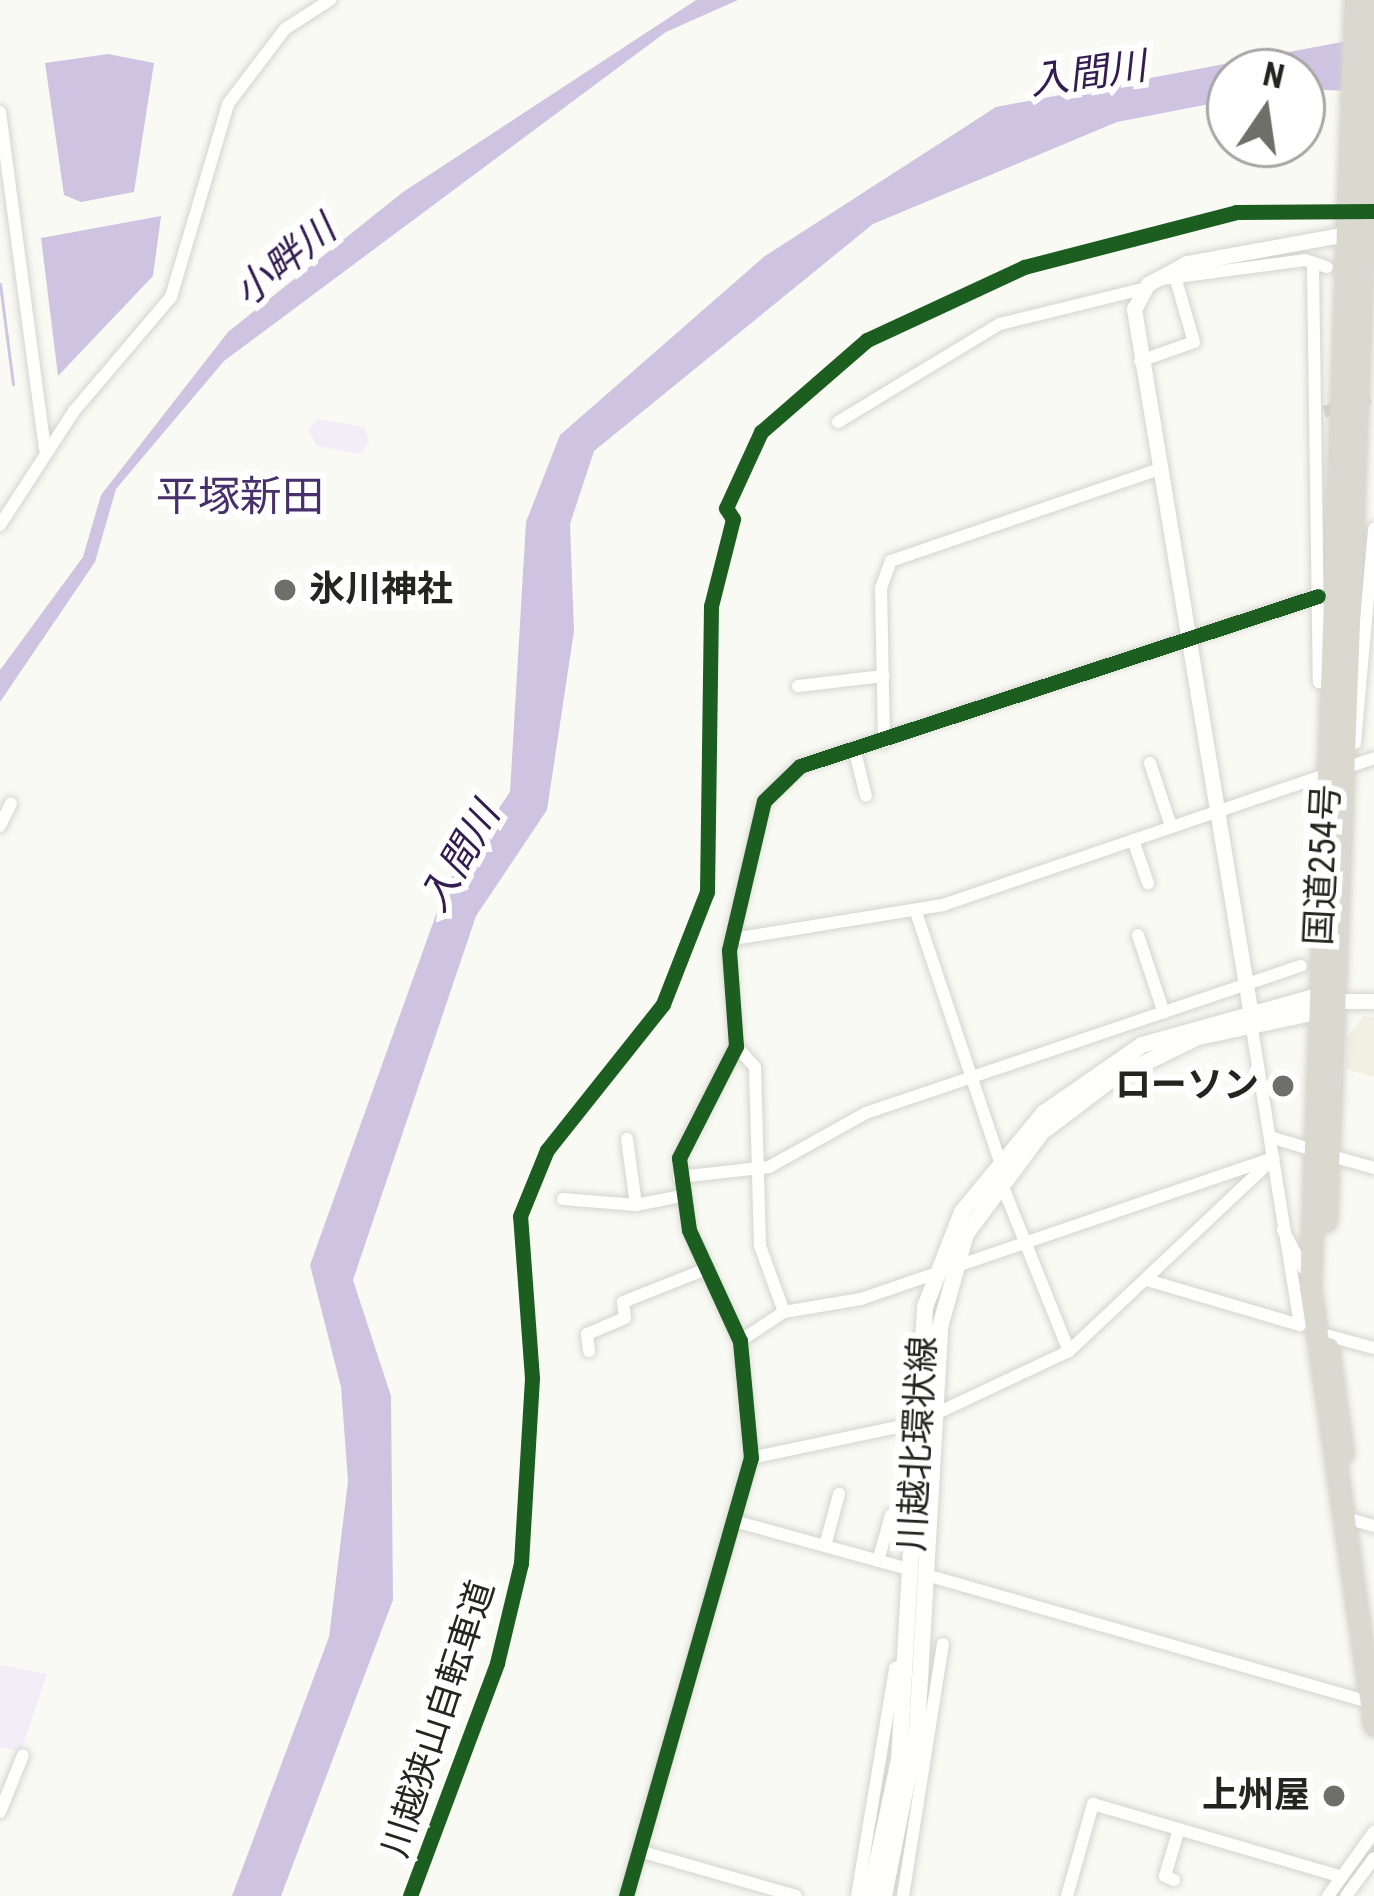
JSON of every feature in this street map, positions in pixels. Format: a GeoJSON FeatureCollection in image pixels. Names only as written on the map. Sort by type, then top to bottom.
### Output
{"type":"FeatureCollection","features":[{"type":"Feature","properties":{"kind":"highway","name":"国道254号"},"geometry":{"type":"LineString","coordinates":[[1355,0],[1342,768],[1322,1004],[1320,1153],[1326,1335],[1364,1523],[1374,1643]]}},
{"type":"Feature","properties":{"kind":"highway","name":"国道254号"},"geometry":{"type":"LineString","coordinates":[[1342,768],[1332,684],[1352,227],[1372,0]]}},
{"type":"Feature","properties":{"kind":"highway","name":"国道254号"},"geometry":{"type":"LineString","coordinates":[[1320,1153],[1310,1286],[1372,1713]]}},
{"type":"Feature","properties":{"kind":"main road","name":"川越北環状線"},"geometry":{"type":"LineString","coordinates":[[884,1896],[921,1672],[925,1419],[937,1269],[999,1158],[1142,1045],[1250,1016],[1322,1004]]}},
{"type":"Feature","properties":{"kind":"main road","name":"川越北環状線"},"geometry":{"type":"LineString","coordinates":[[925,1419],[958,1264],[1000,1181],[1112,1079],[1250,1016]]}},
{"type":"Feature","properties":{"kind":"main road","name":"川越北環状線"},"geometry":{"type":"LineString","coordinates":[[870,1896],[921,1672]]}},
{"type":"Feature","properties":{"kind":"street"},"geometry":{"type":"LineString","coordinates":[[0,525],[45,450],[171,297],[228,104],[285,29],[330,0]]}},
{"type":"Feature","properties":{"kind":"street"},"geometry":{"type":"LineString","coordinates":[[0,112],[45,450]]}},
{"type":"Feature","properties":{"kind":"street"},"geometry":{"type":"LineString","coordinates":[[838,422],[1000,324],[1148,284],[1236,249],[1352,227]]}},
{"type":"Feature","properties":{"kind":"street"},"geometry":{"type":"LineString","coordinates":[[1148,284],[1320,267],[1319,682],[1332,684]]}},
{"type":"Feature","properties":{"kind":"street"},"geometry":{"type":"LineString","coordinates":[[1140,361],[1194,342],[1176,280]]}},
{"type":"Feature","properties":{"kind":"street"},"geometry":{"type":"LineString","coordinates":[[1147,1280],[1300,1325],[1140,361],[1133,309],[1148,284]]}},
{"type":"Feature","properties":{"kind":"street"},"geometry":{"type":"LineString","coordinates":[[884,742],[891,561],[1159,469]]}},
{"type":"Feature","properties":{"kind":"street"},"geometry":{"type":"LineString","coordinates":[[1342,768],[1374,529]]}},
{"type":"Feature","properties":{"kind":"street"},"geometry":{"type":"LineString","coordinates":[[626,1896],[751,1458],[740,1341],[704,1270],[679,1177],[680,1142],[736,1046],[733,939],[764,800],[800,766],[855,752],[1318,596]]}},
{"type":"Feature","properties":{"kind":"street"},"geometry":{"type":"LineString","coordinates":[[798,686],[883,676]]}},
{"type":"Feature","properties":{"kind":"street"},"geometry":{"type":"LineString","coordinates":[[855,752],[866,796]]}},
{"type":"Feature","properties":{"kind":"street"},"geometry":{"type":"LineString","coordinates":[[733,939],[916,912],[1374,758]]}},
{"type":"Feature","properties":{"kind":"street"},"geometry":{"type":"LineString","coordinates":[[1150,763],[1171,826]]}},
{"type":"Feature","properties":{"kind":"street"},"geometry":{"type":"LineString","coordinates":[[0,826],[11,803]]}},
{"type":"Feature","properties":{"kind":"street"},"geometry":{"type":"LineString","coordinates":[[1132,840],[1148,883]]}},
{"type":"Feature","properties":{"kind":"street"},"geometry":{"type":"LineString","coordinates":[[916,912],[999,1158]]}},
{"type":"Feature","properties":{"kind":"street"},"geometry":{"type":"LineString","coordinates":[[1138,934],[1164,1013]]}},
{"type":"Feature","properties":{"kind":"street"},"geometry":{"type":"LineString","coordinates":[[679,1177],[754,1172],[866,1112],[1301,966]]}},
{"type":"Feature","properties":{"kind":"street"},"geometry":{"type":"LineString","coordinates":[[1322,1004],[1374,1001]]}},
{"type":"Feature","properties":{"kind":"street"},"geometry":{"type":"LineString","coordinates":[[736,1046],[755,1067],[754,1172],[763,1264],[784,1312]]}},
{"type":"Feature","properties":{"kind":"street"},"geometry":{"type":"LineString","coordinates":[[1270,1137],[1374,1168]]}},
{"type":"Feature","properties":{"kind":"street"},"geometry":{"type":"LineString","coordinates":[[627,1139],[636,1205]]}},
{"type":"Feature","properties":{"kind":"street"},"geometry":{"type":"LineString","coordinates":[[740,1341],[784,1312],[862,1299],[937,1269],[1274,1158]]}},
{"type":"Feature","properties":{"kind":"street"},"geometry":{"type":"LineString","coordinates":[[751,1458],[925,1419],[1069,1352],[1274,1158]]}},
{"type":"Feature","properties":{"kind":"street"},"geometry":{"type":"LineString","coordinates":[[1000,1181],[1030,1239],[1069,1352]]}},
{"type":"Feature","properties":{"kind":"street"},"geometry":{"type":"LineString","coordinates":[[563,1199],[636,1205],[682,1196]]}},
{"type":"Feature","properties":{"kind":"street"},"geometry":{"type":"LineString","coordinates":[[1282,1229],[1310,1286]]}},
{"type":"Feature","properties":{"kind":"street"},"geometry":{"type":"LineString","coordinates":[[589,1351],[586,1334],[625,1318],[623,1302],[704,1270]]}},
{"type":"Feature","properties":{"kind":"street"},"geometry":{"type":"LineString","coordinates":[[1326,1335],[1374,1348]]}},
{"type":"Feature","properties":{"kind":"street"},"geometry":{"type":"LineString","coordinates":[[825,1546],[839,1494]]}},
{"type":"Feature","properties":{"kind":"street"},"geometry":{"type":"LineString","coordinates":[[878,1561],[891,1515]]}},
{"type":"Feature","properties":{"kind":"street"},"geometry":{"type":"LineString","coordinates":[[734,1521],[1372,1713]]}},
{"type":"Feature","properties":{"kind":"street"},"geometry":{"type":"LineString","coordinates":[[903,1896],[921,1672],[943,1644]]}},
{"type":"Feature","properties":{"kind":"street"},"geometry":{"type":"LineString","coordinates":[[857,1896],[895,1668],[921,1672]]}},
{"type":"Feature","properties":{"kind":"street"},"geometry":{"type":"LineString","coordinates":[[0,1812],[23,1755]]}},
{"type":"Feature","properties":{"kind":"street"},"geometry":{"type":"LineString","coordinates":[[1067,1896],[1093,1804],[1342,1877]]}},
{"type":"Feature","properties":{"kind":"street"},"geometry":{"type":"LineString","coordinates":[[1174,1880],[1166,1876],[1179,1829]]}},
{"type":"Feature","properties":{"kind":"street"},"geometry":{"type":"LineString","coordinates":[[1328,1896],[1374,1832]]}},
{"type":"Feature","properties":{"kind":"street"},"geometry":{"type":"LineString","coordinates":[[639,1851],[796,1896]]}},
{"type":"Feature","properties":{"kind":"street"},"geometry":{"type":"LineString","coordinates":[[1346,1896],[1374,1858]]}},
{"type":"Feature","properties":{"kind":"shaded area"},"geometry":{"type":"Polygon","coordinates":[[[696,0],[738,0],[666,32],[224,361],[116,489],[95,562],[0,702],[0,670],[83,557],[101,495],[228,332],[403,192],[696,0]]]}},
{"type":"Feature","properties":{"kind":"shaded area"},"geometry":{"type":"Polygon","coordinates":[[[1363,38],[1374,92],[1326,90],[1326,48],[1310,48],[1363,38]]]}},
{"type":"Feature","properties":{"kind":"shaded area"},"geometry":{"type":"Polygon","coordinates":[[[108,54],[154,63],[134,192],[81,202],[64,195],[45,63],[108,54]]]}},
{"type":"Feature","properties":{"kind":"shaded area"},"geometry":{"type":"Polygon","coordinates":[[[1206,68],[1206,105],[1117,122],[873,224],[594,451],[570,524],[574,631],[547,810],[476,916],[353,1280],[391,1396],[393,1600],[281,1896],[232,1896],[329,1637],[348,1481],[341,1387],[310,1265],[447,884],[510,792],[526,522],[560,435],[765,256],[996,107],[1206,68]]]}},
{"type":"Feature","properties":{"kind":"shaded area"},"geometry":{"type":"Polygon","coordinates":[[[161,216],[153,276],[58,376],[41,238],[161,216]]]}},
{"type":"Feature","properties":{"kind":"shaded area"},"geometry":{"type":"Polygon","coordinates":[[[318,419],[365,427],[369,442],[360,454],[317,446],[308,429],[318,419]]]}},
{"type":"Feature","properties":{"kind":"shaded area"},"geometry":{"type":"Polygon","coordinates":[[[1363,1016],[1374,1017],[1374,1077],[1346,1069],[1347,1037],[1363,1016]]]}},
{"type":"Feature","properties":{"kind":"shaded area"},"geometry":{"type":"Polygon","coordinates":[[[0,1665],[47,1674],[21,1752],[0,1747],[0,1665]]]}},
{"type":"Feature","properties":{"kind":"waterway"},"geometry":{"type":"LineString","coordinates":[[0,284],[13,384]]}},
{"type":"Feature","properties":{"kind":"waterway"},"geometry":{"type":"LineString","coordinates":[[1338,1896],[1374,1847]]}},
{"type":"Feature","properties":{"kind":"tunnel"},"geometry":{"type":"LineString","coordinates":[[1324,412],[1374,396]]}},
{"type":"Feature","properties":{"kind":"cycle path","name":"川越狭山自転車道"},"geometry":{"type":"LineString","coordinates":[[410,1896],[497,1663],[521,1563],[532,1378],[520,1216],[547,1150],[663,1004],[707,892],[711,606],[733,519],[726,508],[761,432],[867,340],[1024,267],[1236,212],[1374,211]]}},
{"type":"Feature","properties":{"kind":"cycle path"},"geometry":{"type":"LineString","coordinates":[[626,1896],[751,1458],[740,1341],[689,1230],[679,1158],[736,1046],[729,950],[764,801],[800,766],[1318,596]]}},
{"type":"Feature","properties":{"kind":"place","name":"氷川神社"},"geometry":{"type":"Point","coordinates":[285,590]}},
{"type":"Feature","properties":{"kind":"place","name":"ローソン"},"geometry":{"type":"Point","coordinates":[1283,1086]}},
{"type":"Feature","properties":{"kind":"place","name":"上州屋"},"geometry":{"type":"Point","coordinates":[1334,1796]}},
{"type":"Feature","properties":{"kind":"district","name":"平塚新田"},"geometry":{"type":"Point","coordinates":[240,497]}},
{"type":"Feature","properties":{"kind":"water label","name":"入間川"},"geometry":{"type":"Point","coordinates":[1088,74]}},
{"type":"Feature","properties":{"kind":"water label","name":"小畔川"},"geometry":{"type":"Point","coordinates":[285,261]}},
{"type":"Feature","properties":{"kind":"water label","name":"入間川"},"geometry":{"type":"Point","coordinates":[460,857]}}]}
